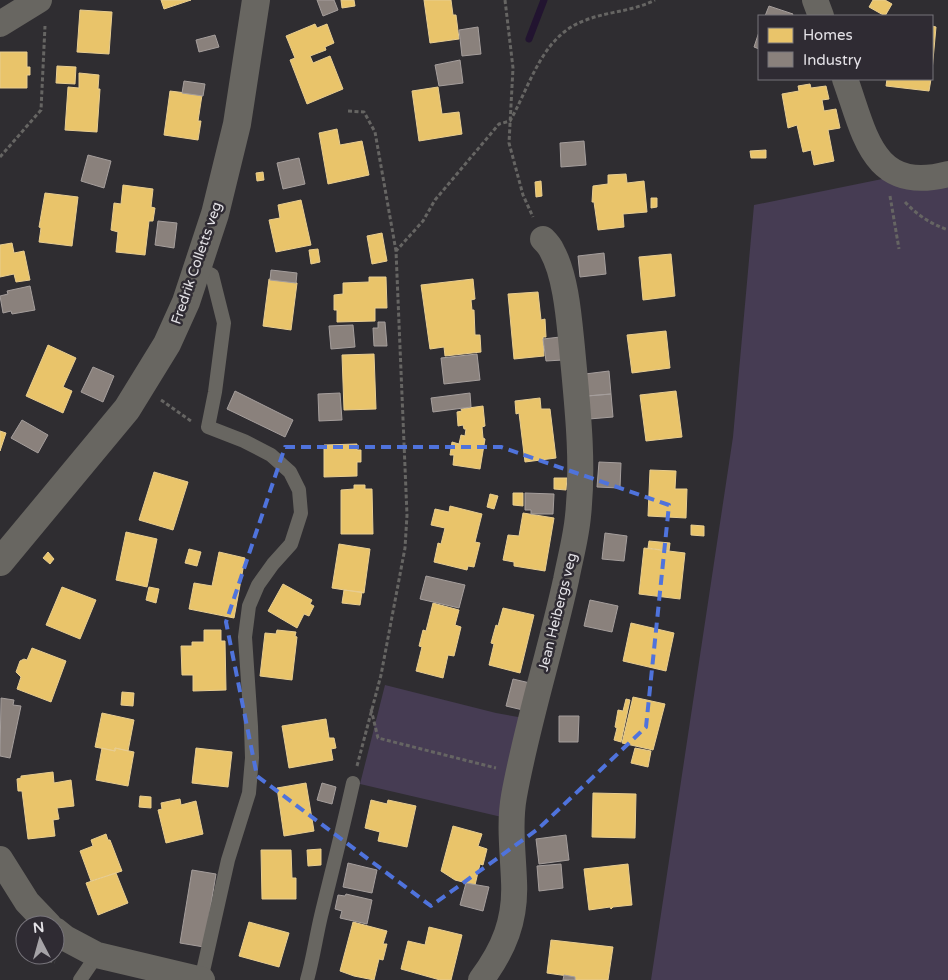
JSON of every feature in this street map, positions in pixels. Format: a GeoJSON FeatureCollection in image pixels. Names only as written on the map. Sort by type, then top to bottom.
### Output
{"type":"FeatureCollection","features":[{"type":"Feature","properties":{"kind":"street","name":"Fredrik Colletts veg"},"geometry":{"type":"LineString","coordinates":[[0,562],[127,408],[167,344],[186,302],[216,214],[237,124],[256,0]]}},
{"type":"Feature","properties":{"kind":"street"},"geometry":{"type":"LineString","coordinates":[[815,0],[821,15]]}},
{"type":"Feature","properties":{"kind":"street"},"geometry":{"type":"LineString","coordinates":[[0,24],[42,9]]}},
{"type":"Feature","properties":{"kind":"street"},"geometry":{"type":"LineString","coordinates":[[845,80],[871,149],[886,173],[928,178],[948,174]]}},
{"type":"Feature","properties":{"kind":"street","name":"Jean Heibergs veg"},"geometry":{"type":"LineString","coordinates":[[481,980],[496,961],[509,929],[513,910],[512,822],[514,798],[559,611],[574,543],[579,504],[579,429],[570,327],[563,281],[552,251],[542,239]]}},
{"type":"Feature","properties":{"kind":"street"},"geometry":{"type":"LineString","coordinates":[[0,859],[27,902],[39,915]]}},
{"type":"Feature","properties":{"kind":"street"},"geometry":{"type":"LineString","coordinates":[[65,938],[97,955],[201,980]]}},
{"type":"Feature","properties":{"kind":"lane"},"geometry":{"type":"LineString","coordinates":[[198,268],[212,274],[224,323],[215,392],[208,427],[244,441],[271,455],[290,472],[300,490],[301,513],[291,544],[258,585],[249,606],[245,637],[252,758],[249,793],[228,860],[201,980]]}},
{"type":"Feature","properties":{"kind":"lane"},"geometry":{"type":"LineString","coordinates":[[307,980],[314,956],[320,918],[343,831],[352,783]]}},
{"type":"Feature","properties":{"kind":"lane"},"geometry":{"type":"LineString","coordinates":[[80,980],[97,955]]}},
{"type":"Feature","properties":{"kind":"path"},"geometry":{"type":"LineString","coordinates":[[505,0],[513,68],[509,143],[523,195],[542,239]]}},
{"type":"Feature","properties":{"kind":"path"},"geometry":{"type":"LineString","coordinates":[[396,251],[423,221],[435,200],[499,124],[510,120],[548,48],[566,29],[586,20],[640,8],[655,0]]}},
{"type":"Feature","properties":{"kind":"path"},"geometry":{"type":"LineString","coordinates":[[0,157],[41,110],[42,9]]}},
{"type":"Feature","properties":{"kind":"path"},"geometry":{"type":"LineString","coordinates":[[348,111],[364,112],[375,132],[396,251],[407,515],[405,548],[381,675],[352,783]]}},
{"type":"Feature","properties":{"kind":"path"},"geometry":{"type":"LineString","coordinates":[[886,173],[914,210],[934,225],[948,230]]}},
{"type":"Feature","properties":{"kind":"path"},"geometry":{"type":"LineString","coordinates":[[886,173],[900,249]]}},
{"type":"Feature","properties":{"kind":"path"},"geometry":{"type":"LineString","coordinates":[[155,396],[192,422]]}},
{"type":"Feature","properties":{"kind":"path"},"geometry":{"type":"LineString","coordinates":[[371,709],[378,738],[519,773]]}},
{"type":"Feature","properties":{"kind":"highlighted area"},"geometry":{"type":"Polygon","coordinates":[[[285,447],[501,447],[669,505],[646,727],[538,829],[431,906],[257,776],[226,622],[285,447]]]}},
{"type":"Feature","properties":{"kind":"shaded area"},"geometry":{"type":"Polygon","coordinates":[[[892,177],[948,182],[948,980],[651,980],[733,437],[754,205],[892,177]]]}},
{"type":"Feature","properties":{"kind":"shaded area"},"geometry":{"type":"Polygon","coordinates":[[[385,685],[496,713],[524,718],[506,818],[360,784],[385,685]]]}},
{"type":"Feature","properties":{"kind":"building: Homes"},"geometry":{"type":"Polygon","coordinates":[[[161,0],[191,0],[164,9],[161,0]]]}},
{"type":"Feature","properties":{"kind":"building: Homes"},"geometry":{"type":"Polygon","coordinates":[[[341,0],[354,0],[355,6],[342,8],[341,0]]]}},
{"type":"Feature","properties":{"kind":"building: Homes"},"geometry":{"type":"Polygon","coordinates":[[[424,0],[451,0],[453,15],[456,15],[459,39],[430,43],[424,0]]]}},
{"type":"Feature","properties":{"kind":"building: Homes"},"geometry":{"type":"Polygon","coordinates":[[[873,0],[885,0],[892,4],[886,15],[869,7],[873,0]]]}},
{"type":"Feature","properties":{"kind":"building: Homes"},"geometry":{"type":"Polygon","coordinates":[[[80,10],[112,12],[109,54],[77,52],[80,10]]]}},
{"type":"Feature","properties":{"kind":"building: Homes"},"geometry":{"type":"Polygon","coordinates":[[[315,24],[317,28],[327,24],[334,43],[325,47],[326,50],[310,56],[313,63],[330,56],[343,89],[307,104],[290,60],[295,58],[286,36],[315,24]]]}},
{"type":"Feature","properties":{"kind":"building: Homes"},"geometry":{"type":"Polygon","coordinates":[[[933,26],[936,27],[933,60],[933,26]]]}},
{"type":"Feature","properties":{"kind":"building: Homes"},"geometry":{"type":"Polygon","coordinates":[[[0,52],[27,52],[27,67],[30,67],[30,75],[27,75],[27,88],[0,88],[0,52]]]}},
{"type":"Feature","properties":{"kind":"building: Homes"},"geometry":{"type":"Polygon","coordinates":[[[57,66],[76,67],[75,84],[56,83],[57,66]]]}},
{"type":"Feature","properties":{"kind":"building: Homes"},"geometry":{"type":"Polygon","coordinates":[[[79,73],[99,75],[97,132],[65,130],[68,87],[79,88],[79,73]]]}},
{"type":"Feature","properties":{"kind":"building: Homes"},"geometry":{"type":"Polygon","coordinates":[[[887,80],[931,80],[929,91],[886,86],[887,80]]]}},
{"type":"Feature","properties":{"kind":"building: Homes"},"geometry":{"type":"Polygon","coordinates":[[[810,84],[811,88],[826,86],[829,99],[822,100],[824,111],[836,109],[840,128],[828,130],[834,161],[814,165],[811,150],[803,152],[797,125],[788,128],[782,94],[799,91],[798,86],[810,84]]]}},
{"type":"Feature","properties":{"kind":"building: Homes"},"geometry":{"type":"Polygon","coordinates":[[[438,87],[442,114],[459,112],[462,134],[419,141],[412,91],[438,87]]]}},
{"type":"Feature","properties":{"kind":"building: Homes"},"geometry":{"type":"Polygon","coordinates":[[[170,91],[202,95],[198,121],[201,121],[198,140],[164,135],[170,91]]]}},
{"type":"Feature","properties":{"kind":"building: Homes"},"geometry":{"type":"Polygon","coordinates":[[[337,129],[340,145],[362,141],[369,175],[328,184],[319,133],[337,129]]]}},
{"type":"Feature","properties":{"kind":"building: Homes"},"geometry":{"type":"Polygon","coordinates":[[[766,150],[766,158],[751,158],[750,151],[766,150]]]}},
{"type":"Feature","properties":{"kind":"building: Homes"},"geometry":{"type":"Polygon","coordinates":[[[263,172],[264,180],[257,181],[256,173],[263,172]]]}},
{"type":"Feature","properties":{"kind":"building: Homes"},"geometry":{"type":"Polygon","coordinates":[[[626,174],[627,183],[644,181],[647,212],[623,214],[624,227],[598,230],[594,202],[592,202],[593,186],[608,184],[608,175],[626,174]]]}},
{"type":"Feature","properties":{"kind":"building: Homes"},"geometry":{"type":"Polygon","coordinates":[[[541,181],[542,196],[536,197],[535,182],[541,181]]]}},
{"type":"Feature","properties":{"kind":"building: Homes"},"geometry":{"type":"Polygon","coordinates":[[[123,185],[153,189],[151,207],[155,208],[153,221],[149,221],[145,255],[116,252],[118,232],[111,230],[114,203],[121,204],[123,185]]]}},
{"type":"Feature","properties":{"kind":"building: Homes"},"geometry":{"type":"Polygon","coordinates":[[[45,193],[78,197],[72,246],[39,242],[41,228],[39,227],[45,193]]]}},
{"type":"Feature","properties":{"kind":"building: Homes"},"geometry":{"type":"Polygon","coordinates":[[[651,198],[657,198],[657,207],[651,208],[651,198]]]}},
{"type":"Feature","properties":{"kind":"building: Homes"},"geometry":{"type":"Polygon","coordinates":[[[301,200],[311,245],[276,252],[269,220],[280,218],[278,205],[301,200]]]}},
{"type":"Feature","properties":{"kind":"building: Homes"},"geometry":{"type":"Polygon","coordinates":[[[382,233],[387,261],[372,264],[367,236],[382,233]]]}},
{"type":"Feature","properties":{"kind":"building: Homes"},"geometry":{"type":"Polygon","coordinates":[[[12,243],[14,253],[24,251],[30,280],[16,282],[14,274],[0,277],[0,245],[12,243]]]}},
{"type":"Feature","properties":{"kind":"building: Homes"},"geometry":{"type":"Polygon","coordinates":[[[318,249],[320,262],[311,264],[309,250],[318,249]]]}},
{"type":"Feature","properties":{"kind":"building: Homes"},"geometry":{"type":"Polygon","coordinates":[[[671,254],[675,296],[643,300],[639,257],[671,254]]]}},
{"type":"Feature","properties":{"kind":"building: Homes"},"geometry":{"type":"Polygon","coordinates":[[[369,277],[386,277],[387,308],[375,308],[375,321],[337,322],[337,310],[334,310],[334,295],[343,294],[343,283],[369,282],[369,277]]]}},
{"type":"Feature","properties":{"kind":"building: Homes"},"geometry":{"type":"Polygon","coordinates":[[[269,279],[297,283],[291,330],[263,326],[269,279]]]}},
{"type":"Feature","properties":{"kind":"building: Homes"},"geometry":{"type":"Polygon","coordinates":[[[473,279],[475,299],[471,300],[472,310],[474,310],[475,335],[480,335],[481,352],[445,356],[444,347],[430,349],[421,285],[473,279]]]}},
{"type":"Feature","properties":{"kind":"building: Homes"},"geometry":{"type":"Polygon","coordinates":[[[538,292],[541,320],[545,319],[546,337],[543,337],[544,356],[514,359],[508,294],[538,292]]]}},
{"type":"Feature","properties":{"kind":"building: Homes"},"geometry":{"type":"Polygon","coordinates":[[[666,331],[670,368],[632,373],[627,335],[666,331]]]}},
{"type":"Feature","properties":{"kind":"building: Homes"},"geometry":{"type":"Polygon","coordinates":[[[48,345],[76,358],[63,387],[72,391],[63,413],[26,396],[48,345]]]}},
{"type":"Feature","properties":{"kind":"building: Homes"},"geometry":{"type":"Polygon","coordinates":[[[374,354],[376,409],[344,410],[342,355],[374,354]]]}},
{"type":"Feature","properties":{"kind":"building: Homes"},"geometry":{"type":"Polygon","coordinates":[[[676,391],[682,437],[646,441],[640,395],[676,391]]]}},
{"type":"Feature","properties":{"kind":"building: Homes"},"geometry":{"type":"Polygon","coordinates":[[[540,398],[541,409],[550,409],[556,458],[525,462],[519,413],[516,414],[515,401],[540,398]]]}},
{"type":"Feature","properties":{"kind":"building: Homes"},"geometry":{"type":"Polygon","coordinates":[[[483,406],[485,426],[482,427],[483,438],[485,439],[480,469],[453,465],[454,455],[450,455],[452,442],[459,444],[461,435],[465,436],[466,429],[464,429],[463,425],[458,426],[457,412],[462,411],[461,409],[483,406]]]}},
{"type":"Feature","properties":{"kind":"building: Homes"},"geometry":{"type":"Polygon","coordinates":[[[0,431],[6,433],[0,451],[0,431]]]}},
{"type":"Feature","properties":{"kind":"building: Homes"},"geometry":{"type":"Polygon","coordinates":[[[357,444],[357,450],[361,450],[361,462],[357,462],[357,476],[324,477],[324,445],[357,444]]]}},
{"type":"Feature","properties":{"kind":"building: Homes"},"geometry":{"type":"Polygon","coordinates":[[[650,470],[676,471],[675,489],[687,489],[686,518],[648,516],[650,470]]]}},
{"type":"Feature","properties":{"kind":"building: Homes"},"geometry":{"type":"Polygon","coordinates":[[[154,472],[188,482],[173,530],[139,520],[154,472]]]}},
{"type":"Feature","properties":{"kind":"building: Homes"},"geometry":{"type":"Polygon","coordinates":[[[554,478],[567,478],[566,490],[554,489],[554,478]]]}},
{"type":"Feature","properties":{"kind":"building: Homes"},"geometry":{"type":"Polygon","coordinates":[[[354,485],[365,485],[365,489],[372,489],[373,534],[341,534],[341,490],[354,489],[354,485]]]}},
{"type":"Feature","properties":{"kind":"building: Homes"},"geometry":{"type":"Polygon","coordinates":[[[513,493],[523,493],[523,506],[513,505],[513,493]]]}},
{"type":"Feature","properties":{"kind":"building: Homes"},"geometry":{"type":"Polygon","coordinates":[[[490,494],[498,496],[494,509],[487,507],[490,494]]]}},
{"type":"Feature","properties":{"kind":"building: Homes"},"geometry":{"type":"Polygon","coordinates":[[[450,506],[482,514],[475,542],[480,543],[474,567],[468,566],[467,570],[434,562],[438,543],[441,544],[445,528],[431,525],[435,509],[449,512],[450,506]]]}},
{"type":"Feature","properties":{"kind":"building: Homes"},"geometry":{"type":"Polygon","coordinates":[[[523,513],[554,518],[545,571],[514,566],[514,562],[503,560],[508,535],[519,536],[523,513]]]}},
{"type":"Feature","properties":{"kind":"building: Homes"},"geometry":{"type":"Polygon","coordinates":[[[691,525],[704,526],[704,536],[691,535],[691,525]]]}},
{"type":"Feature","properties":{"kind":"building: Homes"},"geometry":{"type":"Polygon","coordinates":[[[126,532],[157,539],[147,587],[116,580],[126,532]]]}},
{"type":"Feature","properties":{"kind":"building: Homes"},"geometry":{"type":"Polygon","coordinates":[[[649,541],[670,543],[669,551],[648,548],[649,541]]]}},
{"type":"Feature","properties":{"kind":"building: Homes"},"geometry":{"type":"Polygon","coordinates":[[[339,544],[370,549],[364,593],[332,588],[339,544]]]}},
{"type":"Feature","properties":{"kind":"building: Homes"},"geometry":{"type":"Polygon","coordinates":[[[644,548],[685,553],[680,599],[639,594],[644,548]]]}},
{"type":"Feature","properties":{"kind":"building: Homes"},"geometry":{"type":"Polygon","coordinates":[[[189,549],[201,552],[197,566],[185,563],[189,549]]]}},
{"type":"Feature","properties":{"kind":"building: Homes"},"geometry":{"type":"Polygon","coordinates":[[[48,552],[54,559],[50,564],[43,558],[48,552]]]}},
{"type":"Feature","properties":{"kind":"building: Homes"},"geometry":{"type":"Polygon","coordinates":[[[219,552],[245,558],[234,618],[189,609],[194,583],[212,586],[219,552]]]}},
{"type":"Feature","properties":{"kind":"building: Homes"},"geometry":{"type":"Polygon","coordinates":[[[283,584],[312,600],[310,604],[314,606],[309,616],[304,614],[297,628],[268,611],[283,584]]]}},
{"type":"Feature","properties":{"kind":"building: Homes"},"geometry":{"type":"Polygon","coordinates":[[[62,587],[96,600],[80,639],[46,625],[62,587]]]}},
{"type":"Feature","properties":{"kind":"building: Homes"},"geometry":{"type":"Polygon","coordinates":[[[149,587],[159,589],[156,603],[146,600],[149,587]]]}},
{"type":"Feature","properties":{"kind":"building: Homes"},"geometry":{"type":"Polygon","coordinates":[[[344,590],[362,592],[360,605],[342,603],[344,590]]]}},
{"type":"Feature","properties":{"kind":"building: Homes"},"geometry":{"type":"Polygon","coordinates":[[[433,603],[459,610],[455,625],[461,627],[454,656],[448,655],[443,678],[416,671],[422,647],[419,646],[423,630],[426,631],[433,603]]]}},
{"type":"Feature","properties":{"kind":"building: Homes"},"geometry":{"type":"Polygon","coordinates":[[[503,608],[534,615],[520,673],[489,665],[494,644],[491,643],[503,608]]]}},
{"type":"Feature","properties":{"kind":"building: Homes"},"geometry":{"type":"Polygon","coordinates":[[[631,623],[674,633],[666,671],[623,661],[631,623]]]}},
{"type":"Feature","properties":{"kind":"building: Homes"},"geometry":{"type":"Polygon","coordinates":[[[204,630],[221,630],[221,641],[225,641],[226,690],[193,691],[193,675],[182,675],[181,646],[192,646],[192,642],[204,642],[204,630]]]}},
{"type":"Feature","properties":{"kind":"building: Homes"},"geometry":{"type":"Polygon","coordinates":[[[277,630],[296,632],[292,680],[260,676],[265,633],[276,634],[277,630]]]}},
{"type":"Feature","properties":{"kind":"building: Homes"},"geometry":{"type":"Polygon","coordinates":[[[32,648],[66,661],[51,702],[17,689],[21,677],[16,672],[20,661],[27,660],[32,648]]]}},
{"type":"Feature","properties":{"kind":"building: Homes"},"geometry":{"type":"Polygon","coordinates":[[[122,692],[134,693],[133,706],[121,705],[122,692]]]}},
{"type":"Feature","properties":{"kind":"building: Homes"},"geometry":{"type":"Polygon","coordinates":[[[633,697],[665,704],[653,750],[622,743],[633,697]]]}},
{"type":"Feature","properties":{"kind":"building: Homes"},"geometry":{"type":"Polygon","coordinates":[[[626,699],[630,700],[621,742],[614,740],[617,728],[615,727],[618,710],[623,711],[626,699]]]}},
{"type":"Feature","properties":{"kind":"building: Homes"},"geometry":{"type":"Polygon","coordinates":[[[102,713],[134,720],[128,751],[115,748],[115,751],[95,747],[102,713]]]}},
{"type":"Feature","properties":{"kind":"building: Homes"},"geometry":{"type":"Polygon","coordinates":[[[326,719],[329,738],[334,738],[336,748],[331,749],[333,760],[289,768],[282,726],[326,719]]]}},
{"type":"Feature","properties":{"kind":"building: Homes"},"geometry":{"type":"Polygon","coordinates":[[[102,748],[115,751],[115,748],[134,752],[128,786],[96,780],[102,748]]]}},
{"type":"Feature","properties":{"kind":"building: Homes"},"geometry":{"type":"Polygon","coordinates":[[[196,748],[232,752],[228,787],[192,783],[196,748]]]}},
{"type":"Feature","properties":{"kind":"building: Homes"},"geometry":{"type":"Polygon","coordinates":[[[635,748],[651,751],[648,767],[631,763],[635,748]]]}},
{"type":"Feature","properties":{"kind":"building: Homes"},"geometry":{"type":"Polygon","coordinates":[[[53,772],[54,783],[71,780],[74,806],[57,808],[59,819],[53,820],[55,836],[28,839],[22,791],[18,791],[17,779],[21,778],[21,776],[53,772]]]}},
{"type":"Feature","properties":{"kind":"building: Homes"},"geometry":{"type":"Polygon","coordinates":[[[306,783],[314,831],[284,836],[277,788],[306,783]]]}},
{"type":"Feature","properties":{"kind":"building: Homes"},"geometry":{"type":"Polygon","coordinates":[[[593,793],[636,794],[635,838],[592,837],[593,793]]]}},
{"type":"Feature","properties":{"kind":"building: Homes"},"geometry":{"type":"Polygon","coordinates":[[[140,796],[151,797],[151,808],[139,807],[140,796]]]}},
{"type":"Feature","properties":{"kind":"building: Homes"},"geometry":{"type":"Polygon","coordinates":[[[180,799],[181,805],[196,801],[203,834],[166,843],[158,810],[162,809],[161,803],[180,799]]]}},
{"type":"Feature","properties":{"kind":"building: Homes"},"geometry":{"type":"Polygon","coordinates":[[[371,800],[387,804],[388,800],[416,806],[407,847],[378,841],[380,832],[365,828],[371,800]]]}},
{"type":"Feature","properties":{"kind":"building: Homes"},"geometry":{"type":"Polygon","coordinates":[[[453,826],[482,834],[478,846],[487,849],[483,865],[480,864],[475,885],[455,880],[441,871],[453,826]]]}},
{"type":"Feature","properties":{"kind":"building: Homes"},"geometry":{"type":"Polygon","coordinates":[[[106,834],[122,871],[91,881],[80,851],[93,846],[91,840],[106,834]]]}},
{"type":"Feature","properties":{"kind":"building: Homes"},"geometry":{"type":"Polygon","coordinates":[[[321,849],[321,865],[308,866],[307,850],[321,849]]]}},
{"type":"Feature","properties":{"kind":"building: Homes"},"geometry":{"type":"Polygon","coordinates":[[[261,850],[291,850],[292,878],[296,878],[296,899],[262,899],[261,850]]]}},
{"type":"Feature","properties":{"kind":"building: Homes"},"geometry":{"type":"Polygon","coordinates":[[[628,864],[632,905],[613,907],[611,909],[610,907],[589,910],[584,869],[628,864]]]}},
{"type":"Feature","properties":{"kind":"building: Homes"},"geometry":{"type":"Polygon","coordinates":[[[116,873],[128,903],[98,915],[86,883],[116,873]]]}},
{"type":"Feature","properties":{"kind":"building: Homes"},"geometry":{"type":"Polygon","coordinates":[[[249,922],[289,933],[279,967],[239,956],[249,922]]]}},
{"type":"Feature","properties":{"kind":"building: Homes"},"geometry":{"type":"Polygon","coordinates":[[[353,922],[387,931],[383,944],[387,944],[383,960],[379,959],[374,980],[340,971],[353,922]]]}},
{"type":"Feature","properties":{"kind":"building: Homes"},"geometry":{"type":"Polygon","coordinates":[[[429,927],[462,935],[451,980],[440,980],[401,969],[408,941],[425,945],[429,927]]]}},
{"type":"Feature","properties":{"kind":"building: Homes"},"geometry":{"type":"Polygon","coordinates":[[[551,940],[613,947],[608,980],[575,980],[575,977],[547,973],[551,940]]]}},
{"type":"Feature","properties":{"kind":"building: Industry"},"geometry":{"type":"Polygon","coordinates":[[[317,0],[334,0],[338,10],[323,16],[317,0]]]}},
{"type":"Feature","properties":{"kind":"building: Industry"},"geometry":{"type":"Polygon","coordinates":[[[769,6],[793,14],[792,15],[765,15],[769,6]]]}},
{"type":"Feature","properties":{"kind":"building: Industry"},"geometry":{"type":"Polygon","coordinates":[[[478,27],[481,54],[462,56],[459,30],[478,27]]]}},
{"type":"Feature","properties":{"kind":"building: Industry"},"geometry":{"type":"Polygon","coordinates":[[[215,35],[219,47],[199,52],[196,40],[215,35]]]}},
{"type":"Feature","properties":{"kind":"building: Industry"},"geometry":{"type":"Polygon","coordinates":[[[758,35],[758,49],[754,47],[758,35]]]}},
{"type":"Feature","properties":{"kind":"building: Industry"},"geometry":{"type":"Polygon","coordinates":[[[460,60],[463,83],[439,86],[435,65],[460,60]]]}},
{"type":"Feature","properties":{"kind":"building: Industry"},"geometry":{"type":"Polygon","coordinates":[[[184,81],[205,84],[203,96],[182,93],[184,81]]]}},
{"type":"Feature","properties":{"kind":"building: Industry"},"geometry":{"type":"Polygon","coordinates":[[[584,141],[586,165],[561,167],[560,143],[584,141]]]}},
{"type":"Feature","properties":{"kind":"building: Industry"},"geometry":{"type":"Polygon","coordinates":[[[88,155],[111,161],[104,188],[81,181],[88,155]]]}},
{"type":"Feature","properties":{"kind":"building: Industry"},"geometry":{"type":"Polygon","coordinates":[[[299,158],[305,184],[283,189],[277,163],[299,158]]]}},
{"type":"Feature","properties":{"kind":"building: Industry"},"geometry":{"type":"Polygon","coordinates":[[[158,221],[177,223],[174,248],[155,245],[158,221]]]}},
{"type":"Feature","properties":{"kind":"building: Industry"},"geometry":{"type":"Polygon","coordinates":[[[604,253],[606,274],[580,277],[578,256],[604,253]]]}},
{"type":"Feature","properties":{"kind":"building: Industry"},"geometry":{"type":"Polygon","coordinates":[[[271,270],[297,273],[296,283],[270,280],[271,270]]]}},
{"type":"Feature","properties":{"kind":"building: Industry"},"geometry":{"type":"Polygon","coordinates":[[[30,286],[35,310],[12,314],[11,311],[3,313],[0,296],[8,294],[7,291],[30,286]]]}},
{"type":"Feature","properties":{"kind":"building: Industry"},"geometry":{"type":"Polygon","coordinates":[[[378,322],[385,322],[387,346],[374,346],[373,328],[378,328],[378,322]]]}},
{"type":"Feature","properties":{"kind":"building: Industry"},"geometry":{"type":"Polygon","coordinates":[[[353,325],[355,347],[331,349],[329,326],[353,325]]]}},
{"type":"Feature","properties":{"kind":"building: Industry"},"geometry":{"type":"Polygon","coordinates":[[[560,337],[563,360],[546,361],[543,339],[560,337]]]}},
{"type":"Feature","properties":{"kind":"building: Industry"},"geometry":{"type":"Polygon","coordinates":[[[477,354],[480,380],[444,384],[441,358],[477,354]]]}},
{"type":"Feature","properties":{"kind":"building: Industry"},"geometry":{"type":"Polygon","coordinates":[[[93,367],[114,376],[103,402],[81,392],[93,367]]]}},
{"type":"Feature","properties":{"kind":"building: Industry"},"geometry":{"type":"Polygon","coordinates":[[[609,371],[611,394],[587,396],[585,374],[609,371]]]}},
{"type":"Feature","properties":{"kind":"building: Industry"},"geometry":{"type":"Polygon","coordinates":[[[235,391],[293,420],[285,437],[227,409],[235,391]]]}},
{"type":"Feature","properties":{"kind":"building: Industry"},"geometry":{"type":"Polygon","coordinates":[[[340,393],[342,420],[319,421],[318,394],[340,393]]]}},
{"type":"Feature","properties":{"kind":"building: Industry"},"geometry":{"type":"Polygon","coordinates":[[[470,393],[471,407],[433,412],[431,398],[470,393]]]}},
{"type":"Feature","properties":{"kind":"building: Industry"},"geometry":{"type":"Polygon","coordinates":[[[611,394],[613,417],[589,419],[587,396],[611,394]]]}},
{"type":"Feature","properties":{"kind":"building: Industry"},"geometry":{"type":"Polygon","coordinates":[[[22,420],[48,435],[38,453],[11,438],[22,420]]]}},
{"type":"Feature","properties":{"kind":"building: Industry"},"geometry":{"type":"Polygon","coordinates":[[[599,462],[621,463],[620,488],[597,487],[599,462]]]}},
{"type":"Feature","properties":{"kind":"building: Industry"},"geometry":{"type":"Polygon","coordinates":[[[525,493],[554,494],[553,514],[531,514],[531,510],[525,510],[525,493]]]}},
{"type":"Feature","properties":{"kind":"building: Industry"},"geometry":{"type":"Polygon","coordinates":[[[605,533],[627,536],[624,561],[602,559],[605,533]]]}},
{"type":"Feature","properties":{"kind":"building: Industry"},"geometry":{"type":"Polygon","coordinates":[[[426,576],[465,585],[459,608],[420,599],[426,576]]]}},
{"type":"Feature","properties":{"kind":"building: Industry"},"geometry":{"type":"Polygon","coordinates":[[[590,600],[618,606],[612,632],[584,626],[590,600]]]}},
{"type":"Feature","properties":{"kind":"building: Industry"},"geometry":{"type":"Polygon","coordinates":[[[513,679],[530,683],[523,710],[506,706],[513,679]]]}},
{"type":"Feature","properties":{"kind":"building: Industry"},"geometry":{"type":"Polygon","coordinates":[[[1,698],[14,700],[13,705],[21,706],[10,758],[0,756],[1,698]]]}},
{"type":"Feature","properties":{"kind":"building: Industry"},"geometry":{"type":"Polygon","coordinates":[[[559,716],[579,716],[578,742],[559,742],[559,716]]]}},
{"type":"Feature","properties":{"kind":"building: Industry"},"geometry":{"type":"Polygon","coordinates":[[[322,783],[336,787],[332,804],[317,800],[322,783]]]}},
{"type":"Feature","properties":{"kind":"building: Industry"},"geometry":{"type":"Polygon","coordinates":[[[566,835],[569,860],[539,864],[536,839],[566,835]]]}},
{"type":"Feature","properties":{"kind":"building: Industry"},"geometry":{"type":"Polygon","coordinates":[[[348,863],[377,870],[372,893],[343,887],[348,863]]]}},
{"type":"Feature","properties":{"kind":"building: Industry"},"geometry":{"type":"Polygon","coordinates":[[[561,864],[563,888],[539,891],[537,866],[561,864]]]}},
{"type":"Feature","properties":{"kind":"building: Industry"},"geometry":{"type":"Polygon","coordinates":[[[192,870],[216,874],[204,947],[180,943],[192,870]]]}},
{"type":"Feature","properties":{"kind":"building: Industry"},"geometry":{"type":"Polygon","coordinates":[[[466,883],[489,887],[483,911],[460,905],[466,883]]]}},
{"type":"Feature","properties":{"kind":"building: Industry"},"geometry":{"type":"Polygon","coordinates":[[[346,894],[372,900],[367,924],[340,918],[342,911],[335,909],[338,895],[345,896],[346,894]]]}},
{"type":"Feature","properties":{"kind":"building: Industry"},"geometry":{"type":"Polygon","coordinates":[[[564,975],[575,977],[575,980],[563,980],[564,975]]]}},
{"type":"Feature","properties":{"kind":"waterway"},"geometry":{"type":"LineString","coordinates":[[529,39],[544,0]]}}]}
